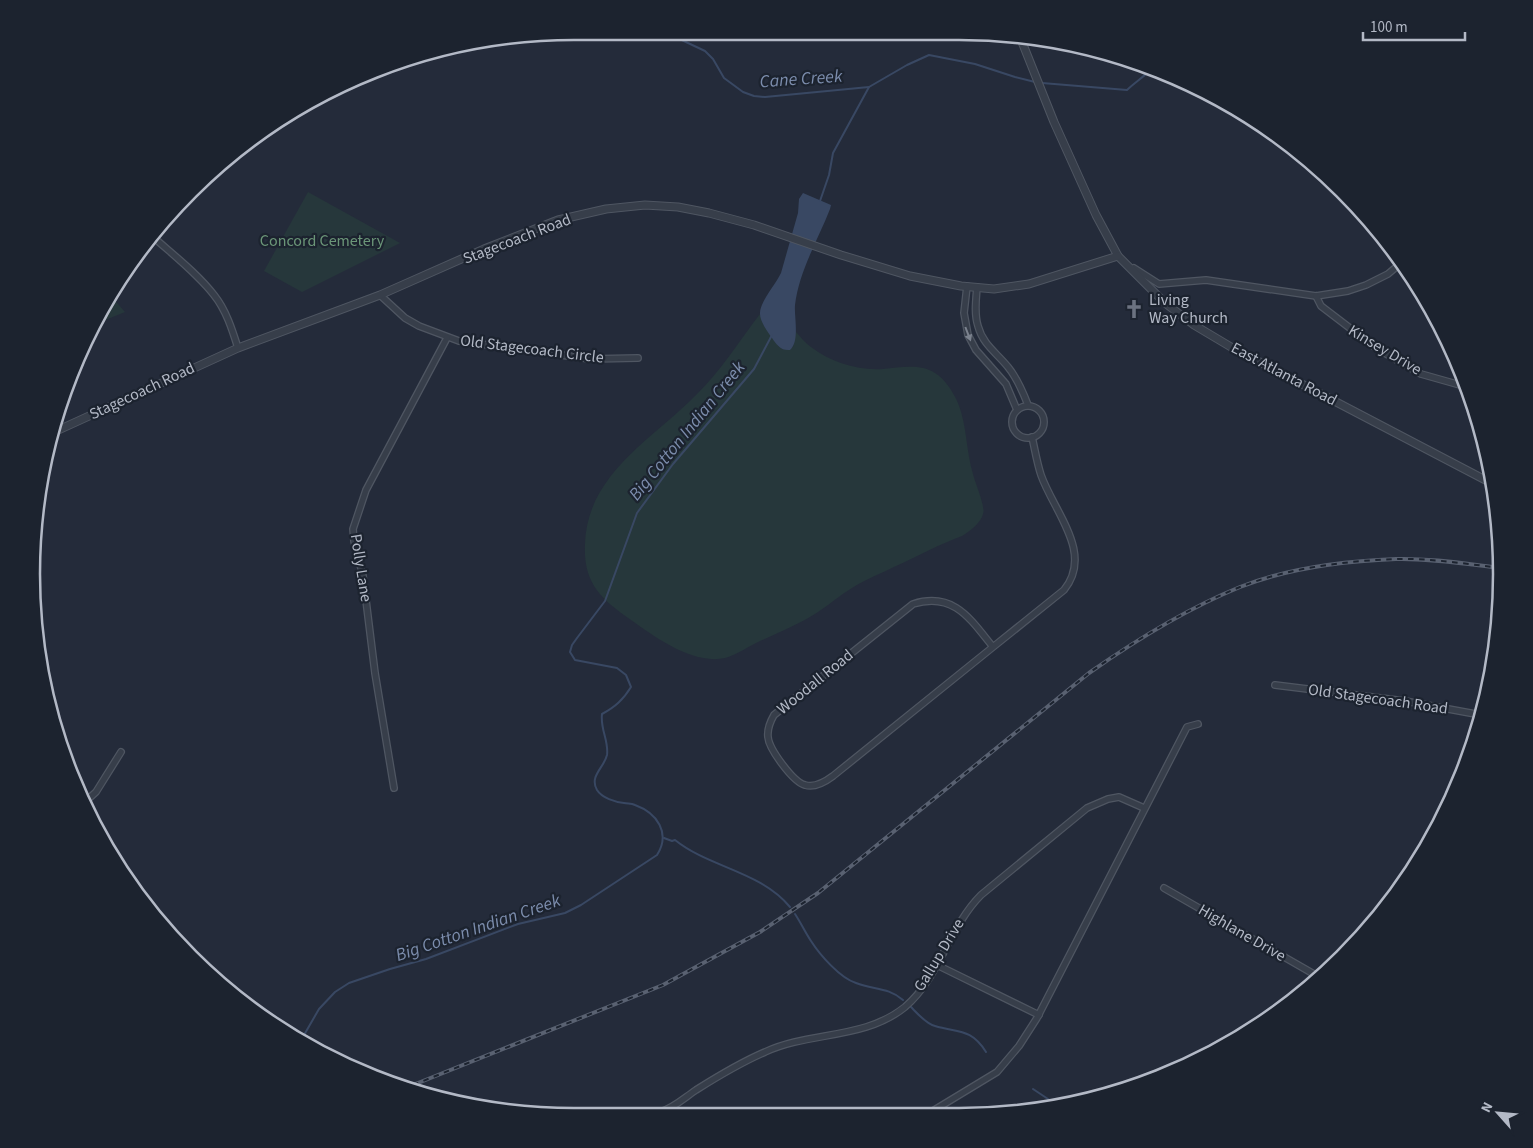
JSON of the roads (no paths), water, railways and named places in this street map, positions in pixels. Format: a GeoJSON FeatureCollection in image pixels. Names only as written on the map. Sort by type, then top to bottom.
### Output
{"type":"FeatureCollection","features":[{"type":"Feature","properties":{"kind":"street","name":"East Atlanta Road"},"geometry":{"type":"LineString","coordinates":[[1023,44],[1054,122],[1096,215],[1118,256],[1165,303],[1194,325],[1231,347],[1484,480]]}},
{"type":"Feature","properties":{"kind":"street","name":"Stagecoach Road"},"geometry":{"type":"LineString","coordinates":[[60,429],[238,348],[380,295],[484,249],[558,220],[606,210],[645,205],[678,207],[737,220],[910,276],[994,289],[1029,284],[1118,256]]}},
{"type":"Feature","properties":{"kind":"street"},"geometry":{"type":"LineString","coordinates":[[157,241],[202,281],[215,296],[226,314],[238,348]]}},
{"type":"Feature","properties":{"kind":"street"},"geometry":{"type":"LineString","coordinates":[[1118,256],[1142,275],[1159,284],[1206,280],[1316,296],[1348,291],[1366,285],[1388,274],[1396,267]]}},
{"type":"Feature","properties":{"kind":"street"},"geometry":{"type":"LineString","coordinates":[[967,286],[964,313],[968,335],[976,350],[1006,384],[1017,410]]}},
{"type":"Feature","properties":{"kind":"street"},"geometry":{"type":"LineString","coordinates":[[977,287],[976,312],[981,335],[986,345],[1006,364],[1014,376],[1028,406]]}},
{"type":"Feature","properties":{"kind":"street","name":"Old Stagecoach Circle"},"geometry":{"type":"LineString","coordinates":[[380,295],[405,318],[418,326],[447,338],[590,359],[638,358]]}},
{"type":"Feature","properties":{"kind":"street","name":"Kinsey Drive"},"geometry":{"type":"LineString","coordinates":[[1316,296],[1321,306],[1376,348],[1422,374],[1458,384]]}},
{"type":"Feature","properties":{"kind":"street","name":"Polly Lane"},"geometry":{"type":"LineString","coordinates":[[394,788],[375,673],[363,576],[354,541],[353,529],[366,490],[447,338]]}},
{"type":"Feature","properties":{"kind":"street"},"geometry":{"type":"LineString","coordinates":[[1028,406],[1038,409],[1044,419],[1041,430],[1032,437],[1022,436],[1014,429],[1012,420],[1017,410],[1028,406]]}},
{"type":"Feature","properties":{"kind":"street","name":"Woodall Road"},"geometry":{"type":"LineString","coordinates":[[993,647],[968,616],[959,608],[938,601],[925,601],[913,604],[774,715],[768,728],[769,742],[796,780],[806,785],[821,783],[834,776],[1064,590],[1071,579],[1075,567],[1074,546],[1041,475],[1032,437]]}},
{"type":"Feature","properties":{"kind":"street","name":"Old Stagecoach Road"},"geometry":{"type":"LineString","coordinates":[[1275,685],[1405,701],[1474,714]]}},
{"type":"Feature","properties":{"kind":"street"},"geometry":{"type":"LineString","coordinates":[[938,1108],[997,1072],[1019,1046],[1039,1015],[1186,727],[1198,724]]}},
{"type":"Feature","properties":{"kind":"street"},"geometry":{"type":"LineString","coordinates":[[90,798],[96,792],[121,752]]}},
{"type":"Feature","properties":{"kind":"street","name":"Gallup Drive"},"geometry":{"type":"LineString","coordinates":[[675,1108],[697,1090],[766,1051],[791,1042],[856,1031],[891,1016],[915,996],[937,965],[969,907],[981,895],[1087,808],[1108,799],[1119,797],[1144,808]]}},
{"type":"Feature","properties":{"kind":"street","name":"Highlane Drive"},"geometry":{"type":"LineString","coordinates":[[1164,888],[1313,973]]}},
{"type":"Feature","properties":{"kind":"street"},"geometry":{"type":"LineString","coordinates":[[937,965],[1039,1015]]}},
{"type":"Feature","properties":{"kind":"water"},"geometry":{"type":"Polygon","coordinates":[[[803,193],[831,205],[800,280],[795,305],[795,341],[790,350],[787,350],[778,345],[766,330],[760,317],[760,310],[781,273],[798,213],[799,199],[803,193]]]}},
{"type":"Feature","properties":{"kind":"waterway","name":"Cane Creek"},"geometry":{"type":"LineString","coordinates":[[682,40],[705,51],[713,59],[724,78],[743,92],[754,96],[765,97],[869,87]]}},
{"type":"Feature","properties":{"kind":"waterway","name":"Big Cotton Indian Creek"},"geometry":{"type":"LineString","coordinates":[[820,201],[829,175],[833,153],[869,87],[907,65],[929,55],[975,64],[1035,82]]}},
{"type":"Feature","properties":{"kind":"waterway","name":"Big Cotton Indian Creek"},"geometry":{"type":"LineString","coordinates":[[1042,83],[1127,90],[1146,74]]}},
{"type":"Feature","properties":{"kind":"waterway","name":"Big Cotton Indian Creek"},"geometry":{"type":"LineString","coordinates":[[304,1034],[319,1009],[335,992],[349,983],[426,959],[518,924],[565,913],[581,905],[657,855],[663,839],[662,832],[660,825],[650,813],[634,804],[617,802],[605,797],[599,793],[595,785],[596,776],[607,755],[602,714],[618,703],[631,687],[626,675],[617,668],[575,660],[570,652],[572,645],[605,601],[637,513],[673,464],[754,369],[772,335]]}},
{"type":"Feature","properties":{"kind":"waterway"},"geometry":{"type":"LineString","coordinates":[[664,838],[672,841],[675,840],[704,857],[750,877],[778,895],[790,907]]}},
{"type":"Feature","properties":{"kind":"waterway"},"geometry":{"type":"LineString","coordinates":[[795,914],[820,953],[843,976],[856,983],[892,993],[903,1000]]}},
{"type":"Feature","properties":{"kind":"waterway"},"geometry":{"type":"LineString","coordinates":[[910,1006],[932,1025],[969,1035],[986,1052]]}},
{"type":"Feature","properties":{"kind":"waterway"},"geometry":{"type":"LineString","coordinates":[[1033,1089],[1049,1100]]}},
{"type":"Feature","properties":{"kind":"railway"},"geometry":{"type":"LineString","coordinates":[[416,1084],[663,985],[760,932],[818,893],[1089,673],[1162,626],[1200,605],[1258,580],[1316,567],[1356,562],[1422,559],[1493,567]]}},
{"type":"Feature","properties":{"kind":"place","name":"Living Way Church"},"geometry":{"type":"Point","coordinates":[1134,309]}},
{"type":"Feature","properties":{"kind":"park label","name":"Concord Cemetery"},"geometry":{"type":"Point","coordinates":[322,241]}}]}
